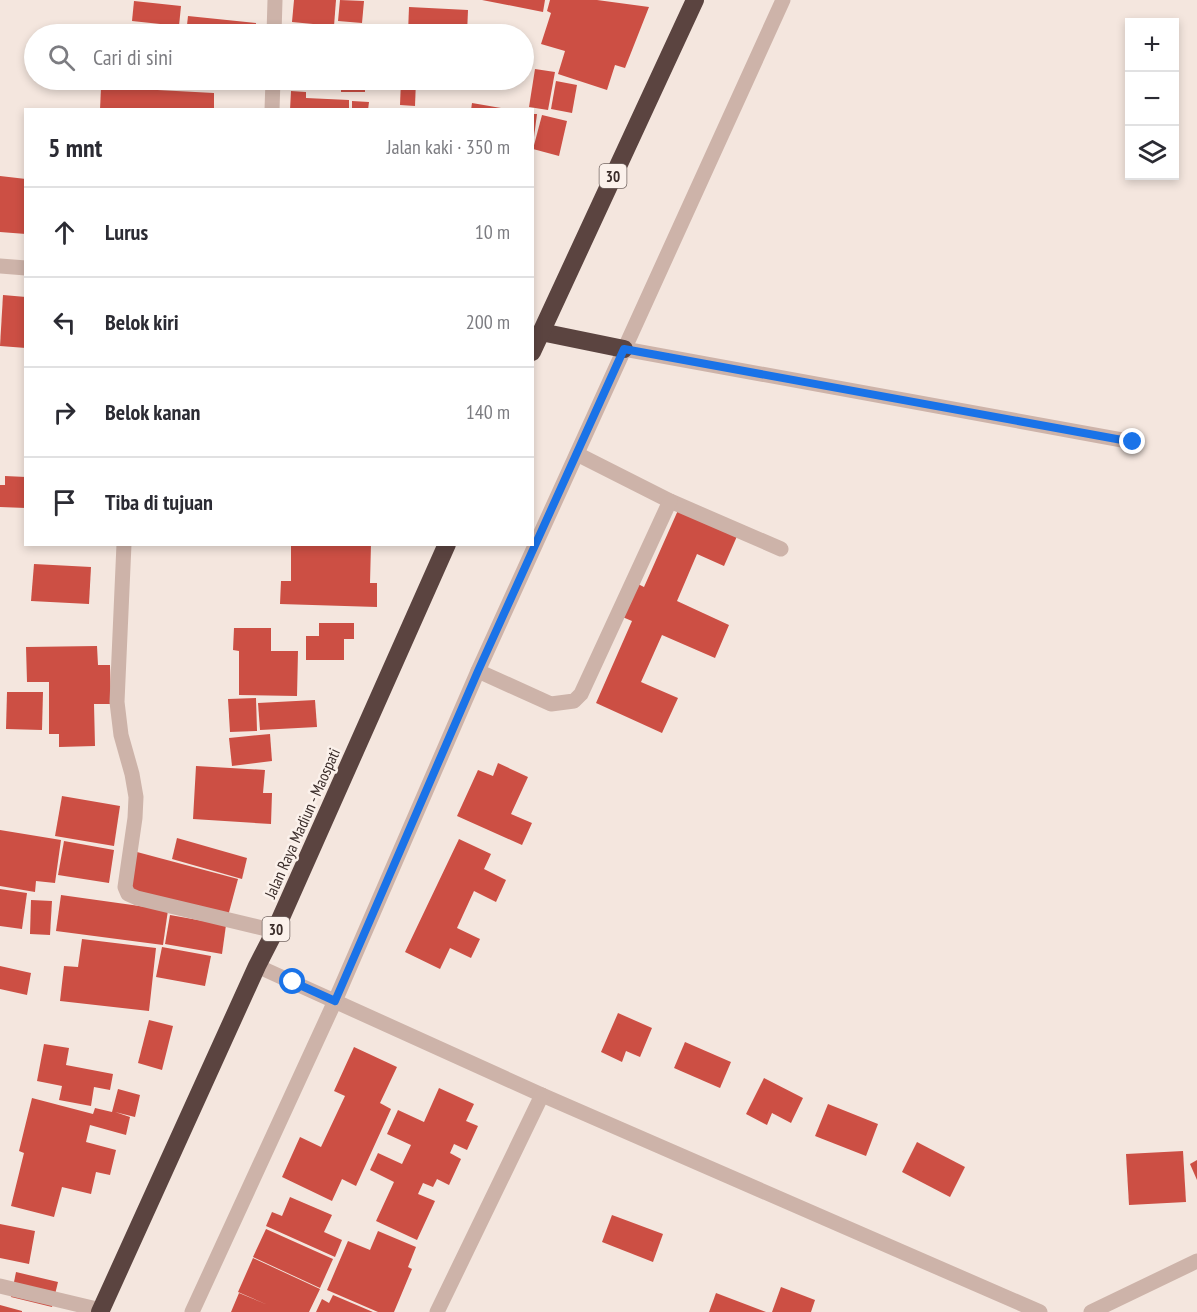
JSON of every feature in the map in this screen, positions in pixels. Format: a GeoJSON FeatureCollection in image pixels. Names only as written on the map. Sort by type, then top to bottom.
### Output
{"type":"FeatureCollection","features":[{"type":"Feature","properties":{"kind":"highway","name":"30"},"geometry":{"type":"LineString","coordinates":[[537,332],[695,0]]}},
{"type":"Feature","properties":{"kind":"highway"},"geometry":{"type":"LineString","coordinates":[[537,332],[624,349]]}},
{"type":"Feature","properties":{"kind":"highway","name":"Jalan Raya Madiun - Maospati"},"geometry":{"type":"LineString","coordinates":[[101,1311],[256,966],[275,932],[446,546]]}},
{"type":"Feature","properties":{"kind":"street"},"geometry":{"type":"LineString","coordinates":[[274,24],[275,0]]}},
{"type":"Feature","properties":{"kind":"street"},"geometry":{"type":"LineString","coordinates":[[192,1312],[335,1001],[478,671],[783,0]]}},
{"type":"Feature","properties":{"kind":"street"},"geometry":{"type":"LineString","coordinates":[[272,108],[273,90]]}},
{"type":"Feature","properties":{"kind":"street"},"geometry":{"type":"LineString","coordinates":[[0,266],[24,268]]}},
{"type":"Feature","properties":{"kind":"street"},"geometry":{"type":"LineString","coordinates":[[624,349],[1133,442]]}},
{"type":"Feature","properties":{"kind":"street"},"geometry":{"type":"LineString","coordinates":[[577,454],[670,501],[781,549]]}},
{"type":"Feature","properties":{"kind":"street"},"geometry":{"type":"LineString","coordinates":[[478,671],[551,704],[574,700],[581,694],[670,501]]}},
{"type":"Feature","properties":{"kind":"street"},"geometry":{"type":"LineString","coordinates":[[124,546],[117,702],[120,735],[132,774],[136,797],[125,887],[128,894],[136,898],[275,932]]}},
{"type":"Feature","properties":{"kind":"street"},"geometry":{"type":"LineString","coordinates":[[256,966],[542,1095],[1040,1312]]}},
{"type":"Feature","properties":{"kind":"street"},"geometry":{"type":"LineString","coordinates":[[437,1312],[542,1095]]}},
{"type":"Feature","properties":{"kind":"street"},"geometry":{"type":"LineString","coordinates":[[1091,1312],[1197,1261]]}},
{"type":"Feature","properties":{"kind":"street"},"geometry":{"type":"LineString","coordinates":[[0,1287],[101,1311]]}},
{"type":"Feature","properties":{"kind":"building"},"geometry":{"type":"Polygon","coordinates":[[[294,0],[336,0],[334,24],[292,22],[294,0]]]}},
{"type":"Feature","properties":{"kind":"building"},"geometry":{"type":"Polygon","coordinates":[[[340,0],[364,1],[362,23],[338,21],[340,0]]]}},
{"type":"Feature","properties":{"kind":"building"},"geometry":{"type":"Polygon","coordinates":[[[482,0],[545,0],[543,12],[482,0]]]}},
{"type":"Feature","properties":{"kind":"building"},"geometry":{"type":"Polygon","coordinates":[[[550,0],[597,0],[649,7],[625,68],[615,65],[607,90],[558,74],[565,51],[541,44],[551,13],[547,11],[550,0]]]}},
{"type":"Feature","properties":{"kind":"building"},"geometry":{"type":"Polygon","coordinates":[[[134,1],[181,6],[179,24],[132,21],[134,1]]]}},
{"type":"Feature","properties":{"kind":"building"},"geometry":{"type":"Polygon","coordinates":[[[409,7],[468,10],[467,24],[408,24],[409,7]]]}},
{"type":"Feature","properties":{"kind":"building"},"geometry":{"type":"Polygon","coordinates":[[[188,16],[256,23],[256,24],[187,24],[188,16]]]}},
{"type":"Feature","properties":{"kind":"building"},"geometry":{"type":"Polygon","coordinates":[[[535,69],[555,72],[548,110],[529,107],[532,90],[534,90],[535,69]]]}},
{"type":"Feature","properties":{"kind":"building"},"geometry":{"type":"Polygon","coordinates":[[[556,81],[577,85],[572,113],[551,109],[556,81]]]}},
{"type":"Feature","properties":{"kind":"building"},"geometry":{"type":"Polygon","coordinates":[[[101,90],[214,93],[214,108],[100,108],[101,90]]]}},
{"type":"Feature","properties":{"kind":"building"},"geometry":{"type":"Polygon","coordinates":[[[341,90],[365,90],[365,92],[341,92],[341,90]]]}},
{"type":"Feature","properties":{"kind":"building"},"geometry":{"type":"Polygon","coordinates":[[[401,90],[416,90],[415,106],[400,105],[401,90]]]}},
{"type":"Feature","properties":{"kind":"building"},"geometry":{"type":"Polygon","coordinates":[[[291,91],[306,92],[306,98],[349,100],[349,108],[290,108],[291,91]]]}},
{"type":"Feature","properties":{"kind":"building"},"geometry":{"type":"Polygon","coordinates":[[[352,101],[369,102],[368,108],[352,108],[352,101]]]}},
{"type":"Feature","properties":{"kind":"building"},"geometry":{"type":"Polygon","coordinates":[[[472,103],[501,108],[471,108],[472,103]]]}},
{"type":"Feature","properties":{"kind":"building"},"geometry":{"type":"Polygon","coordinates":[[[534,114],[537,114],[534,137],[534,114]]]}},
{"type":"Feature","properties":{"kind":"building"},"geometry":{"type":"Polygon","coordinates":[[[542,115],[567,121],[559,156],[534,149],[542,115]]]}},
{"type":"Feature","properties":{"kind":"building"},"geometry":{"type":"Polygon","coordinates":[[[0,176],[24,179],[24,234],[0,232],[0,176]]]}},
{"type":"Feature","properties":{"kind":"building"},"geometry":{"type":"Polygon","coordinates":[[[3,295],[24,297],[24,348],[0,346],[3,295]]]}},
{"type":"Feature","properties":{"kind":"building"},"geometry":{"type":"Polygon","coordinates":[[[5,476],[24,477],[24,508],[0,507],[0,485],[5,485],[5,476]]]}},
{"type":"Feature","properties":{"kind":"building"},"geometry":{"type":"Polygon","coordinates":[[[679,508],[738,534],[724,566],[697,554],[677,601],[729,625],[715,658],[662,635],[641,682],[678,698],[662,733],[596,703],[632,621],[620,616],[634,582],[644,587],[679,508]]]}},
{"type":"Feature","properties":{"kind":"building"},"geometry":{"type":"Polygon","coordinates":[[[291,546],[371,546],[370,583],[377,583],[377,607],[280,604],[281,581],[291,581],[291,546]]]}},
{"type":"Feature","properties":{"kind":"building"},"geometry":{"type":"Polygon","coordinates":[[[34,564],[91,567],[89,604],[31,601],[34,564]]]}},
{"type":"Feature","properties":{"kind":"building"},"geometry":{"type":"Polygon","coordinates":[[[319,623],[354,623],[354,639],[344,639],[344,660],[306,660],[306,636],[319,636],[319,623]]]}},
{"type":"Feature","properties":{"kind":"building"},"geometry":{"type":"Polygon","coordinates":[[[234,628],[271,628],[271,651],[298,651],[297,696],[239,695],[239,651],[233,650],[234,628]]]}},
{"type":"Feature","properties":{"kind":"building"},"geometry":{"type":"Polygon","coordinates":[[[97,646],[98,665],[110,665],[111,704],[94,704],[95,746],[59,747],[59,734],[49,734],[49,682],[27,682],[26,647],[97,646]]]}},
{"type":"Feature","properties":{"kind":"building"},"geometry":{"type":"Polygon","coordinates":[[[7,692],[43,692],[42,730],[6,729],[7,692]]]}},
{"type":"Feature","properties":{"kind":"building"},"geometry":{"type":"Polygon","coordinates":[[[256,698],[257,731],[230,732],[228,699],[256,698]]]}},
{"type":"Feature","properties":{"kind":"building"},"geometry":{"type":"Polygon","coordinates":[[[315,700],[317,727],[260,730],[258,703],[315,700]]]}},
{"type":"Feature","properties":{"kind":"building"},"geometry":{"type":"Polygon","coordinates":[[[270,734],[272,761],[232,766],[229,738],[270,734]]]}},
{"type":"Feature","properties":{"kind":"building"},"geometry":{"type":"Polygon","coordinates":[[[498,763],[528,777],[511,814],[532,823],[522,845],[457,816],[478,770],[493,776],[498,763]]]}},
{"type":"Feature","properties":{"kind":"building"},"geometry":{"type":"Polygon","coordinates":[[[196,766],[265,770],[263,793],[272,793],[271,824],[193,819],[196,766]]]}},
{"type":"Feature","properties":{"kind":"building"},"geometry":{"type":"Polygon","coordinates":[[[62,796],[120,806],[114,846],[55,836],[62,796]]]}},
{"type":"Feature","properties":{"kind":"building"},"geometry":{"type":"Polygon","coordinates":[[[0,830],[61,840],[55,883],[36,881],[35,892],[0,886],[0,830]]]}},
{"type":"Feature","properties":{"kind":"building"},"geometry":{"type":"Polygon","coordinates":[[[177,838],[247,858],[242,879],[172,859],[177,838]]]}},
{"type":"Feature","properties":{"kind":"building"},"geometry":{"type":"Polygon","coordinates":[[[459,839],[491,854],[484,869],[506,880],[496,902],[474,891],[457,928],[480,939],[471,958],[450,948],[440,969],[405,952],[459,839]]]}},
{"type":"Feature","properties":{"kind":"building"},"geometry":{"type":"Polygon","coordinates":[[[64,841],[114,850],[109,883],[58,875],[64,841]]]}},
{"type":"Feature","properties":{"kind":"building"},"geometry":{"type":"Polygon","coordinates":[[[137,852],[238,879],[228,916],[127,889],[137,852]]]}},
{"type":"Feature","properties":{"kind":"building"},"geometry":{"type":"Polygon","coordinates":[[[0,889],[27,893],[22,929],[0,926],[0,889]]]}},
{"type":"Feature","properties":{"kind":"building"},"geometry":{"type":"Polygon","coordinates":[[[61,895],[168,910],[163,945],[56,931],[61,895]]]}},
{"type":"Feature","properties":{"kind":"building"},"geometry":{"type":"Polygon","coordinates":[[[31,900],[52,901],[50,935],[30,934],[31,900]]]}},
{"type":"Feature","properties":{"kind":"building"},"geometry":{"type":"Polygon","coordinates":[[[170,915],[226,925],[222,954],[165,944],[170,915]]]}},
{"type":"Feature","properties":{"kind":"building"},"geometry":{"type":"Polygon","coordinates":[[[82,939],[156,948],[149,1011],[60,1001],[64,966],[78,967],[82,939]]]}},
{"type":"Feature","properties":{"kind":"building"},"geometry":{"type":"Polygon","coordinates":[[[162,947],[211,956],[205,986],[156,977],[162,947]]]}},
{"type":"Feature","properties":{"kind":"building"},"geometry":{"type":"Polygon","coordinates":[[[0,966],[31,973],[27,995],[0,989],[0,966]]]}},
{"type":"Feature","properties":{"kind":"building"},"geometry":{"type":"Polygon","coordinates":[[[618,1013],[652,1028],[640,1057],[626,1051],[622,1062],[601,1052],[618,1013]]]}},
{"type":"Feature","properties":{"kind":"building"},"geometry":{"type":"Polygon","coordinates":[[[149,1020],[173,1026],[162,1070],[138,1063],[149,1020]]]}},
{"type":"Feature","properties":{"kind":"building"},"geometry":{"type":"Polygon","coordinates":[[[685,1042],[731,1062],[720,1088],[674,1068],[685,1042]]]}},
{"type":"Feature","properties":{"kind":"building"},"geometry":{"type":"Polygon","coordinates":[[[44,1044],[69,1048],[66,1065],[113,1074],[110,1090],[94,1087],[91,1106],[59,1100],[62,1086],[37,1081],[44,1044]]]}},
{"type":"Feature","properties":{"kind":"building"},"geometry":{"type":"Polygon","coordinates":[[[354,1047],[397,1067],[380,1103],[391,1109],[356,1186],[342,1179],[332,1201],[282,1177],[300,1137],[321,1147],[345,1096],[334,1091],[354,1047]]]}},
{"type":"Feature","properties":{"kind":"building"},"geometry":{"type":"Polygon","coordinates":[[[764,1078],[803,1098],[791,1123],[772,1113],[767,1125],[746,1114],[764,1078]]]}},
{"type":"Feature","properties":{"kind":"building"},"geometry":{"type":"Polygon","coordinates":[[[439,1088],[474,1104],[466,1121],[478,1126],[467,1150],[454,1144],[450,1153],[461,1159],[449,1185],[437,1179],[433,1187],[423,1183],[418,1194],[435,1201],[417,1240],[376,1221],[394,1182],[370,1170],[378,1153],[402,1164],[411,1145],[387,1134],[398,1110],[424,1122],[439,1088]]]}},
{"type":"Feature","properties":{"kind":"building"},"geometry":{"type":"Polygon","coordinates":[[[118,1089],[140,1095],[135,1117],[115,1112],[130,1117],[126,1135],[90,1125],[86,1142],[116,1150],[110,1175],[96,1172],[91,1194],[62,1187],[54,1217],[11,1206],[24,1153],[19,1151],[32,1098],[93,1114],[95,1108],[112,1112],[118,1089]]]}},
{"type":"Feature","properties":{"kind":"building"},"geometry":{"type":"Polygon","coordinates":[[[828,1104],[878,1124],[866,1156],[815,1136],[828,1104]]]}},
{"type":"Feature","properties":{"kind":"building"},"geometry":{"type":"Polygon","coordinates":[[[917,1142],[965,1167],[950,1197],[902,1172],[917,1142]]]}},
{"type":"Feature","properties":{"kind":"building"},"geometry":{"type":"Polygon","coordinates":[[[1183,1151],[1186,1202],[1129,1205],[1126,1154],[1183,1151]]]}},
{"type":"Feature","properties":{"kind":"building"},"geometry":{"type":"Polygon","coordinates":[[[1197,1160],[1197,1180],[1190,1164],[1197,1160]]]}},
{"type":"Feature","properties":{"kind":"building"},"geometry":{"type":"Polygon","coordinates":[[[290,1197],[332,1215],[324,1232],[342,1240],[335,1257],[266,1226],[272,1212],[282,1216],[290,1197]]]}},
{"type":"Feature","properties":{"kind":"building"},"geometry":{"type":"Polygon","coordinates":[[[612,1215],[663,1234],[653,1262],[602,1242],[612,1215]]]}},
{"type":"Feature","properties":{"kind":"building"},"geometry":{"type":"Polygon","coordinates":[[[0,1224],[35,1231],[29,1264],[0,1258],[0,1224]]]}},
{"type":"Feature","properties":{"kind":"building"},"geometry":{"type":"Polygon","coordinates":[[[266,1229],[333,1259],[320,1288],[253,1257],[266,1229]]]}},
{"type":"Feature","properties":{"kind":"building"},"geometry":{"type":"Polygon","coordinates":[[[378,1231],[416,1247],[408,1267],[412,1269],[394,1312],[378,1312],[327,1290],[348,1241],[370,1250],[378,1231]]]}},
{"type":"Feature","properties":{"kind":"building"},"geometry":{"type":"Polygon","coordinates":[[[253,1258],[320,1289],[309,1312],[231,1312],[239,1293],[268,1305],[238,1292],[253,1258]]]}},
{"type":"Feature","properties":{"kind":"building"},"geometry":{"type":"Polygon","coordinates":[[[16,1272],[58,1282],[52,1307],[11,1297],[16,1272]]]}},
{"type":"Feature","properties":{"kind":"building"},"geometry":{"type":"Polygon","coordinates":[[[781,1287],[815,1300],[811,1312],[772,1312],[781,1287]]]}},
{"type":"Feature","properties":{"kind":"building"},"geometry":{"type":"Polygon","coordinates":[[[716,1293],[766,1312],[709,1312],[716,1293]]]}},
{"type":"Feature","properties":{"kind":"building"},"geometry":{"type":"Polygon","coordinates":[[[333,1295],[373,1312],[316,1312],[322,1299],[329,1303],[333,1295]]]}},
{"type":"Feature","properties":{"kind":"building"},"geometry":{"type":"Polygon","coordinates":[[[0,1305],[22,1311],[22,1312],[0,1312],[0,1305]]]}},
{"type":"Feature","properties":{"kind":"route"},"geometry":{"type":"LineString","coordinates":[[293,982],[335,1001],[478,671],[624,349],[1133,442]]}}]}
